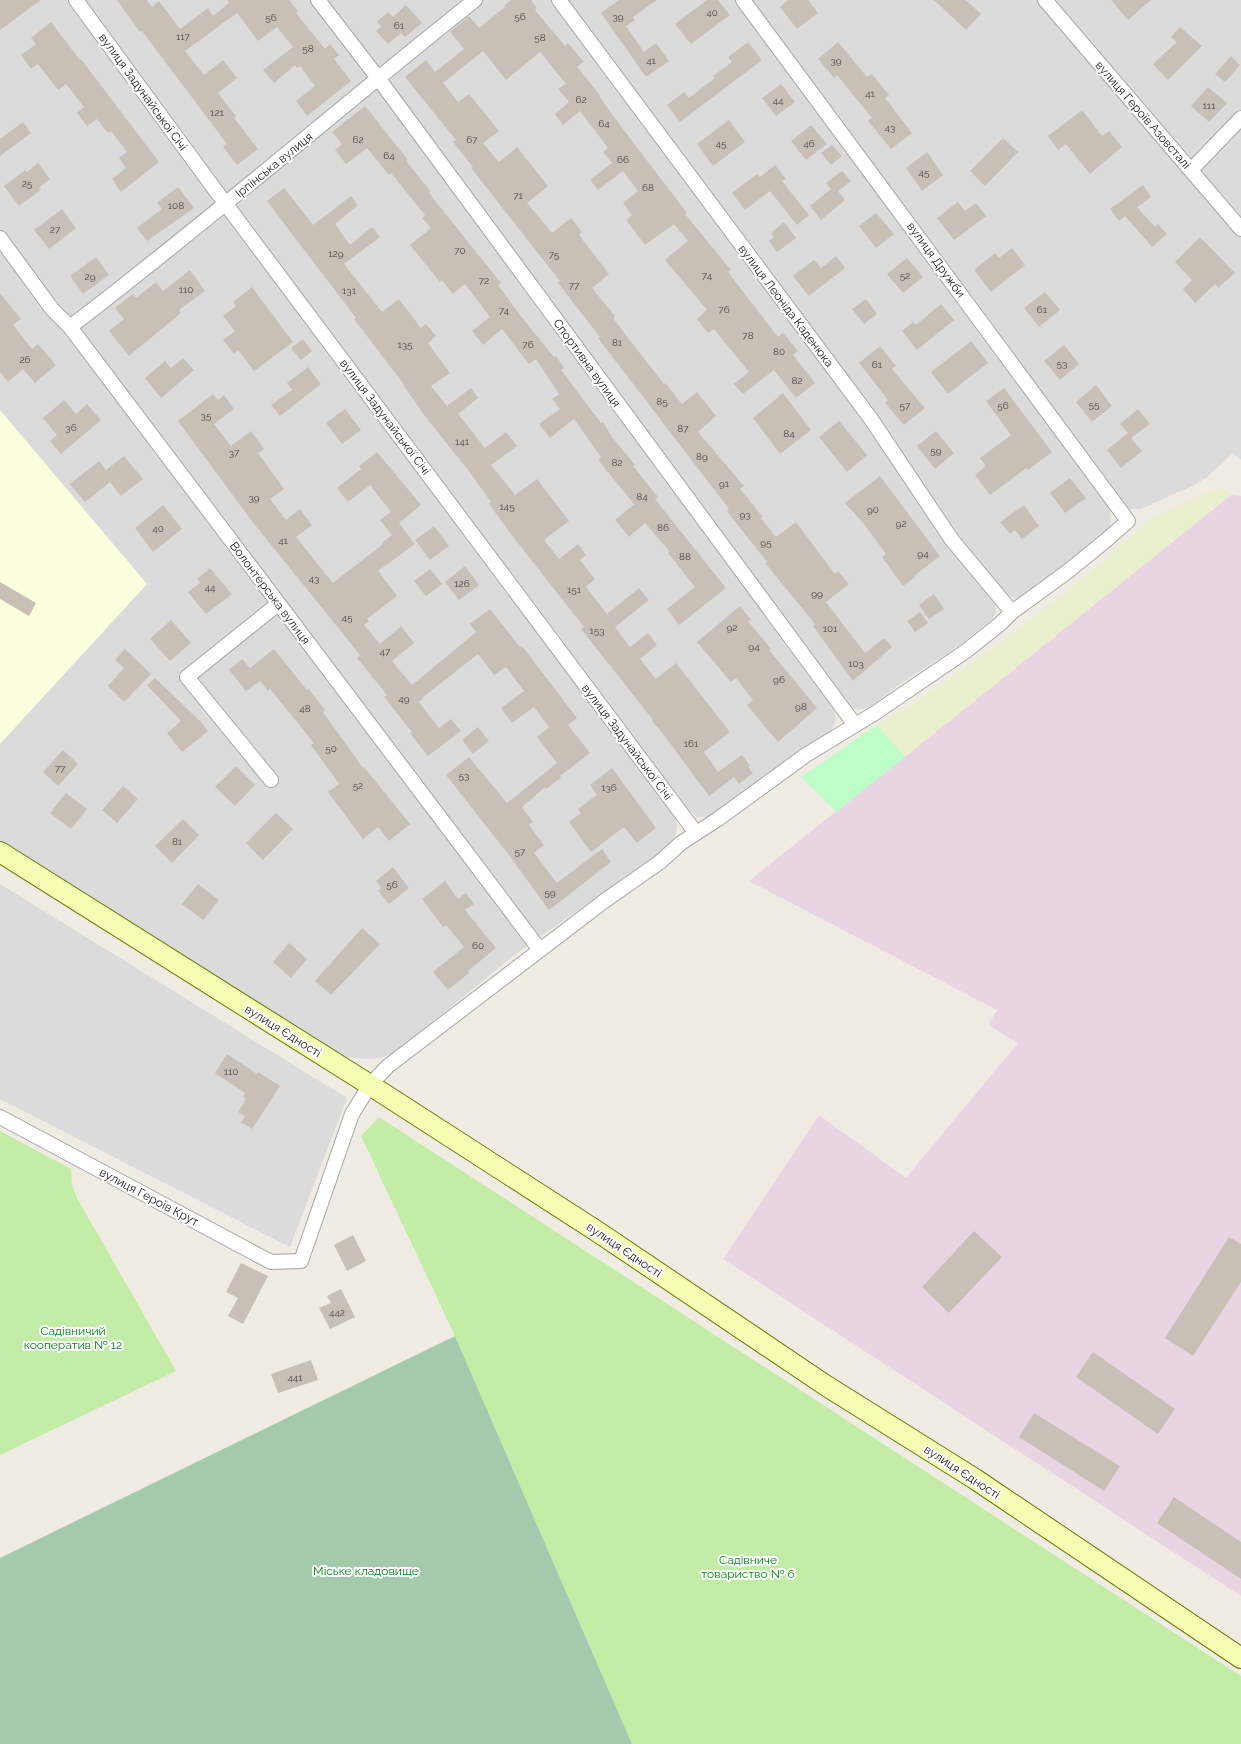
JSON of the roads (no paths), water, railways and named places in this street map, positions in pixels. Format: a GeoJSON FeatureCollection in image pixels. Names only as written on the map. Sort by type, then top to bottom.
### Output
{"type":"FeatureCollection","features":[{"type":"Feature","properties":{"kind":"main road","name":"вулиця Єдності"},"geometry":{"type":"LineString","coordinates":[[0,852],[370,1085],[598,1232],[825,1386],[975,1479],[1241,1658]]}},
{"type":"Feature","properties":{"kind":"street","name":"вулиця Задунайської Січі"},"geometry":{"type":"LineString","coordinates":[[76,0],[696,833]]}},
{"type":"Feature","properties":{"kind":"street","name":"Спортивна вулиця"},"geometry":{"type":"LineString","coordinates":[[318,0],[378,78],[855,726]]}},
{"type":"Feature","properties":{"kind":"street","name":"Ірпінська вулиця"},"geometry":{"type":"LineString","coordinates":[[70,327],[146,269],[475,0]]}},
{"type":"Feature","properties":{"kind":"street","name":"вулиця Леоніда Каденюка"},"geometry":{"type":"LineString","coordinates":[[559,0],[870,419],[952,540],[1012,612]]}},
{"type":"Feature","properties":{"kind":"street","name":"вулиця Дружби"},"geometry":{"type":"LineString","coordinates":[[743,0],[1128,520],[1089,554],[1012,612]]}},
{"type":"Feature","properties":{"kind":"street","name":"вулиця Героїв Азовсталі"},"geometry":{"type":"LineString","coordinates":[[1045,0],[1241,229]]}},
{"type":"Feature","properties":{"kind":"street"},"geometry":{"type":"LineString","coordinates":[[1190,170],[1241,118]]}},
{"type":"Feature","properties":{"kind":"street","name":"Волонтерська вулиця"},"geometry":{"type":"LineString","coordinates":[[0,238],[52,309],[70,327],[540,950]]}},
{"type":"Feature","properties":{"kind":"street"},"geometry":{"type":"LineString","coordinates":[[271,780],[187,677],[278,604]]}},
{"type":"Feature","properties":{"kind":"street"},"geometry":{"type":"LineString","coordinates":[[370,1085],[388,1066],[603,902],[660,862],[681,843],[718,819],[806,755],[855,726],[966,651],[1012,612]]}},
{"type":"Feature","properties":{"kind":"street","name":"вулиця Героїв Крут"},"geometry":{"type":"LineString","coordinates":[[0,1117],[272,1262],[301,1261],[352,1114],[370,1085]]}},
{"type":"Feature","properties":{"kind":"park label","name":"Садівничий кооператив № 12"},"geometry":{"type":"Point","coordinates":[73,1338]}},
{"type":"Feature","properties":{"kind":"park label","name":"Садівниче товариство № 6"},"geometry":{"type":"Point","coordinates":[748,1567]}},
{"type":"Feature","properties":{"kind":"park label","name":"Міське кладовище"},"geometry":{"type":"Point","coordinates":[366,1571]}}]}
